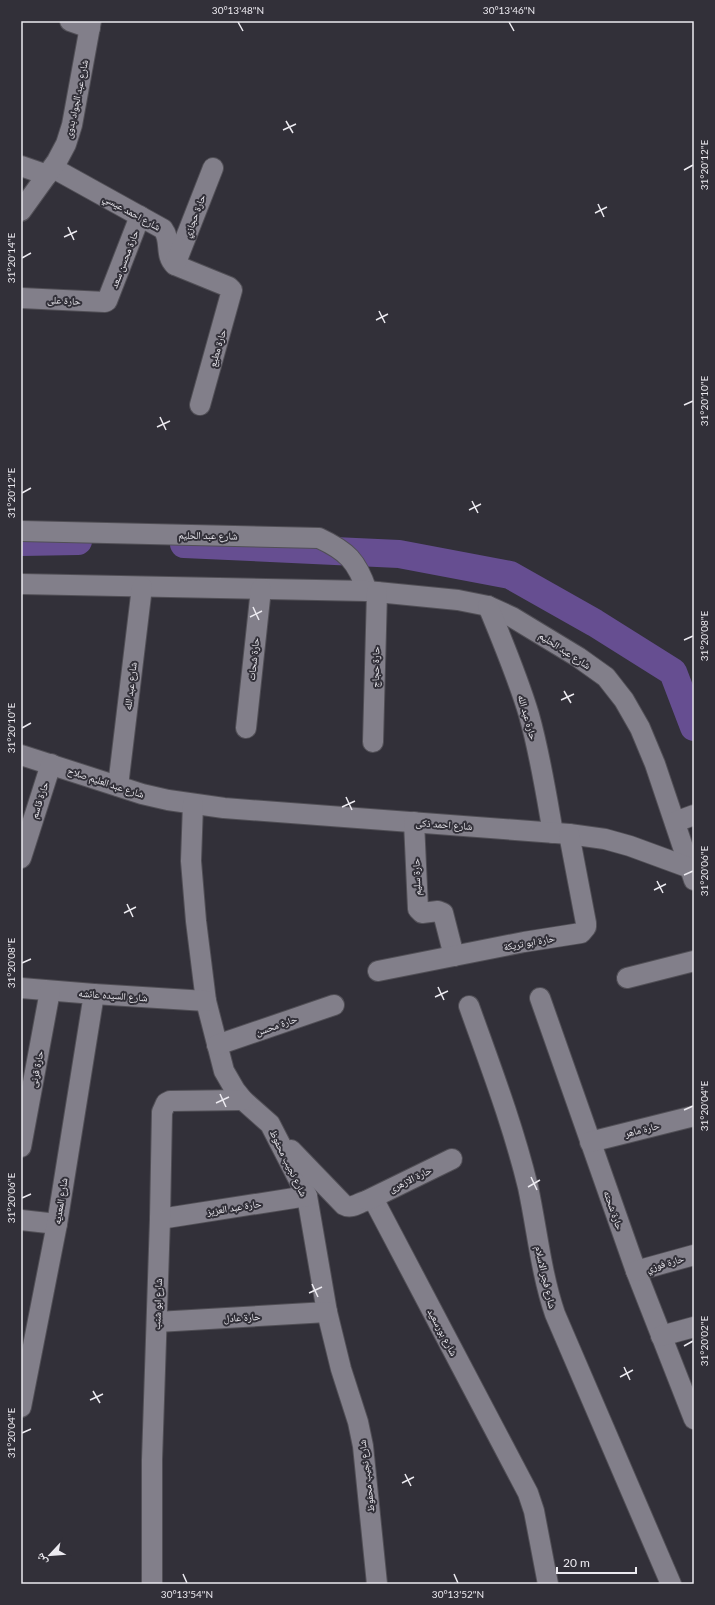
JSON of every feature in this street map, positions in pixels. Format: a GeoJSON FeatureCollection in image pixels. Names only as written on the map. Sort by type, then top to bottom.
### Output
{"type":"FeatureCollection","features":[{"type":"Feature","properties":{"kind":"street"},"geometry":{"type":"LineString","coordinates":[[70,21],[91,24]]}},
{"type":"Feature","properties":{"kind":"street","name":"شارع عبد الجواد بدوى"},"geometry":{"type":"LineString","coordinates":[[21,211],[50,172],[66,144],[72,125],[91,24]]}},
{"type":"Feature","properties":{"kind":"street","name":"شارع احمد عيسي"},"geometry":{"type":"LineString","coordinates":[[21,166],[50,172],[140,216],[163,229],[168,240],[168,256],[175,265]]}},
{"type":"Feature","properties":{"kind":"street","name":"حارة حجازي"},"geometry":{"type":"LineString","coordinates":[[175,265],[213,168]]}},
{"type":"Feature","properties":{"kind":"street","name":"حارة محسن سعد"},"geometry":{"type":"LineString","coordinates":[[107,301],[140,216]]}},
{"type":"Feature","properties":{"kind":"street","name":"حارة مطيع"},"geometry":{"type":"LineString","coordinates":[[175,265],[229,287],[232,290],[200,405]]}},
{"type":"Feature","properties":{"kind":"street","name":"حارة على"},"geometry":{"type":"LineString","coordinates":[[21,298],[107,301]]}},
{"type":"Feature","properties":{"kind":"street","name":"شارع عبد الحليم"},"geometry":{"type":"LineString","coordinates":[[21,531],[319,538],[336,545],[350,558],[372,591]]}},
{"type":"Feature","properties":{"kind":"street","name":"شارع عبد الحليم"},"geometry":{"type":"LineString","coordinates":[[21,584],[372,591],[458,600],[488,606],[512,617],[578,657],[606,677],[624,700],[640,728],[655,764],[692,874]]}},
{"type":"Feature","properties":{"kind":"street","name":"شارع عبد الله"},"geometry":{"type":"LineString","coordinates":[[118,786],[142,587]]}},
{"type":"Feature","properties":{"kind":"street","name":"حارة شحات"},"geometry":{"type":"LineString","coordinates":[[246,728],[261,589]]}},
{"type":"Feature","properties":{"kind":"street","name":"حارة حجاج"},"geometry":{"type":"LineString","coordinates":[[372,591],[374,742]]}},
{"type":"Feature","properties":{"kind":"street","name":"حارة عبد الله"},"geometry":{"type":"LineString","coordinates":[[488,606],[514,671],[529,716],[561,833]]}},
{"type":"Feature","properties":{"kind":"street","name":"شارع عبد العليم صلاح"},"geometry":{"type":"LineString","coordinates":[[21,755],[149,796],[193,804]]}},
{"type":"Feature","properties":{"kind":"street","name":"حارة قاسم"},"geometry":{"type":"LineString","coordinates":[[21,858],[50,764]]}},
{"type":"Feature","properties":{"kind":"street","name":"شارع احمد ذكى"},"geometry":{"type":"LineString","coordinates":[[193,804],[224,808],[561,833],[605,839],[630,846],[692,874]]}},
{"type":"Feature","properties":{"kind":"street","name":"شارع نجيب محفوظ"},"geometry":{"type":"LineString","coordinates":[[193,804],[191,861],[196,921],[206,1001],[224,1071],[235,1090],[243,1100],[270,1124],[307,1196],[327,1312],[341,1368],[358,1422],[363,1446],[377,1584]]}},
{"type":"Feature","properties":{"kind":"street"},"geometry":{"type":"LineString","coordinates":[[675,822],[694,815]]}},
{"type":"Feature","properties":{"kind":"street","name":"حارة سليم"},"geometry":{"type":"LineString","coordinates":[[414,822],[417,907],[422,913],[438,911],[442,913],[454,956]]}},
{"type":"Feature","properties":{"kind":"street","name":"حارة ابو تريكة"},"geometry":{"type":"LineString","coordinates":[[378,971],[578,934],[584,930],[586,923],[561,833]]}},
{"type":"Feature","properties":{"kind":"street"},"geometry":{"type":"LineString","coordinates":[[627,978],[694,961]]}},
{"type":"Feature","properties":{"kind":"street","name":"شارع السيده عائشه"},"geometry":{"type":"LineString","coordinates":[[21,988],[206,1001]]}},
{"type":"Feature","properties":{"kind":"street","name":"حارة قرنى"},"geometry":{"type":"LineString","coordinates":[[21,1147],[50,990]]}},
{"type":"Feature","properties":{"kind":"street","name":"شارع المعديه"},"geometry":{"type":"LineString","coordinates":[[21,1408],[57,1224],[94,994]]}},
{"type":"Feature","properties":{"kind":"street","name":"حارة شحته"},"geometry":{"type":"LineString","coordinates":[[540,998],[636,1271],[694,1419]]}},
{"type":"Feature","properties":{"kind":"street","name":"حارة محسن"},"geometry":{"type":"LineString","coordinates":[[217,1045],[334,1004]]}},
{"type":"Feature","properties":{"kind":"street","name":"شارع فجر الاسلام"},"geometry":{"type":"LineString","coordinates":[[469,1006],[510,1122],[528,1187],[548,1293],[555,1314],[671,1584]]}},
{"type":"Feature","properties":{"kind":"street","name":"شارع ابو شنب"},"geometry":{"type":"LineString","coordinates":[[152,1584],[152,1460],[162,1112],[166,1104],[174,1101],[243,1100]]}},
{"type":"Feature","properties":{"kind":"street","name":"حارة ماهر"},"geometry":{"type":"LineString","coordinates":[[590,1142],[694,1116]]}},
{"type":"Feature","properties":{"kind":"street"},"geometry":{"type":"LineString","coordinates":[[277,1136],[344,1205],[351,1207],[368,1200]]}},
{"type":"Feature","properties":{"kind":"street","name":"حارة الازهرى"},"geometry":{"type":"LineString","coordinates":[[368,1200],[452,1159]]}},
{"type":"Feature","properties":{"kind":"street","name":"حارة عبد العزيز"},"geometry":{"type":"LineString","coordinates":[[160,1219],[307,1196]]}},
{"type":"Feature","properties":{"kind":"street","name":"شارع بورسعيد"},"geometry":{"type":"LineString","coordinates":[[368,1200],[372,1201],[377,1206],[528,1493],[534,1510],[548,1584]]}},
{"type":"Feature","properties":{"kind":"street"},"geometry":{"type":"LineString","coordinates":[[21,1220],[57,1224]]}},
{"type":"Feature","properties":{"kind":"street","name":"حارة فوزي"},"geometry":{"type":"LineString","coordinates":[[636,1271],[694,1255]]}},
{"type":"Feature","properties":{"kind":"street","name":"حارة عادل"},"geometry":{"type":"LineString","coordinates":[[157,1322],[327,1312]]}},
{"type":"Feature","properties":{"kind":"street"},"geometry":{"type":"LineString","coordinates":[[661,1336],[694,1327]]}},
{"type":"Feature","properties":{"kind":"waterway"},"geometry":{"type":"LineString","coordinates":[[21,542],[78,541]]}},
{"type":"Feature","properties":{"kind":"waterway"},"geometry":{"type":"LineString","coordinates":[[184,544],[399,554],[510,575],[595,623],[673,672],[694,727]]}}]}
